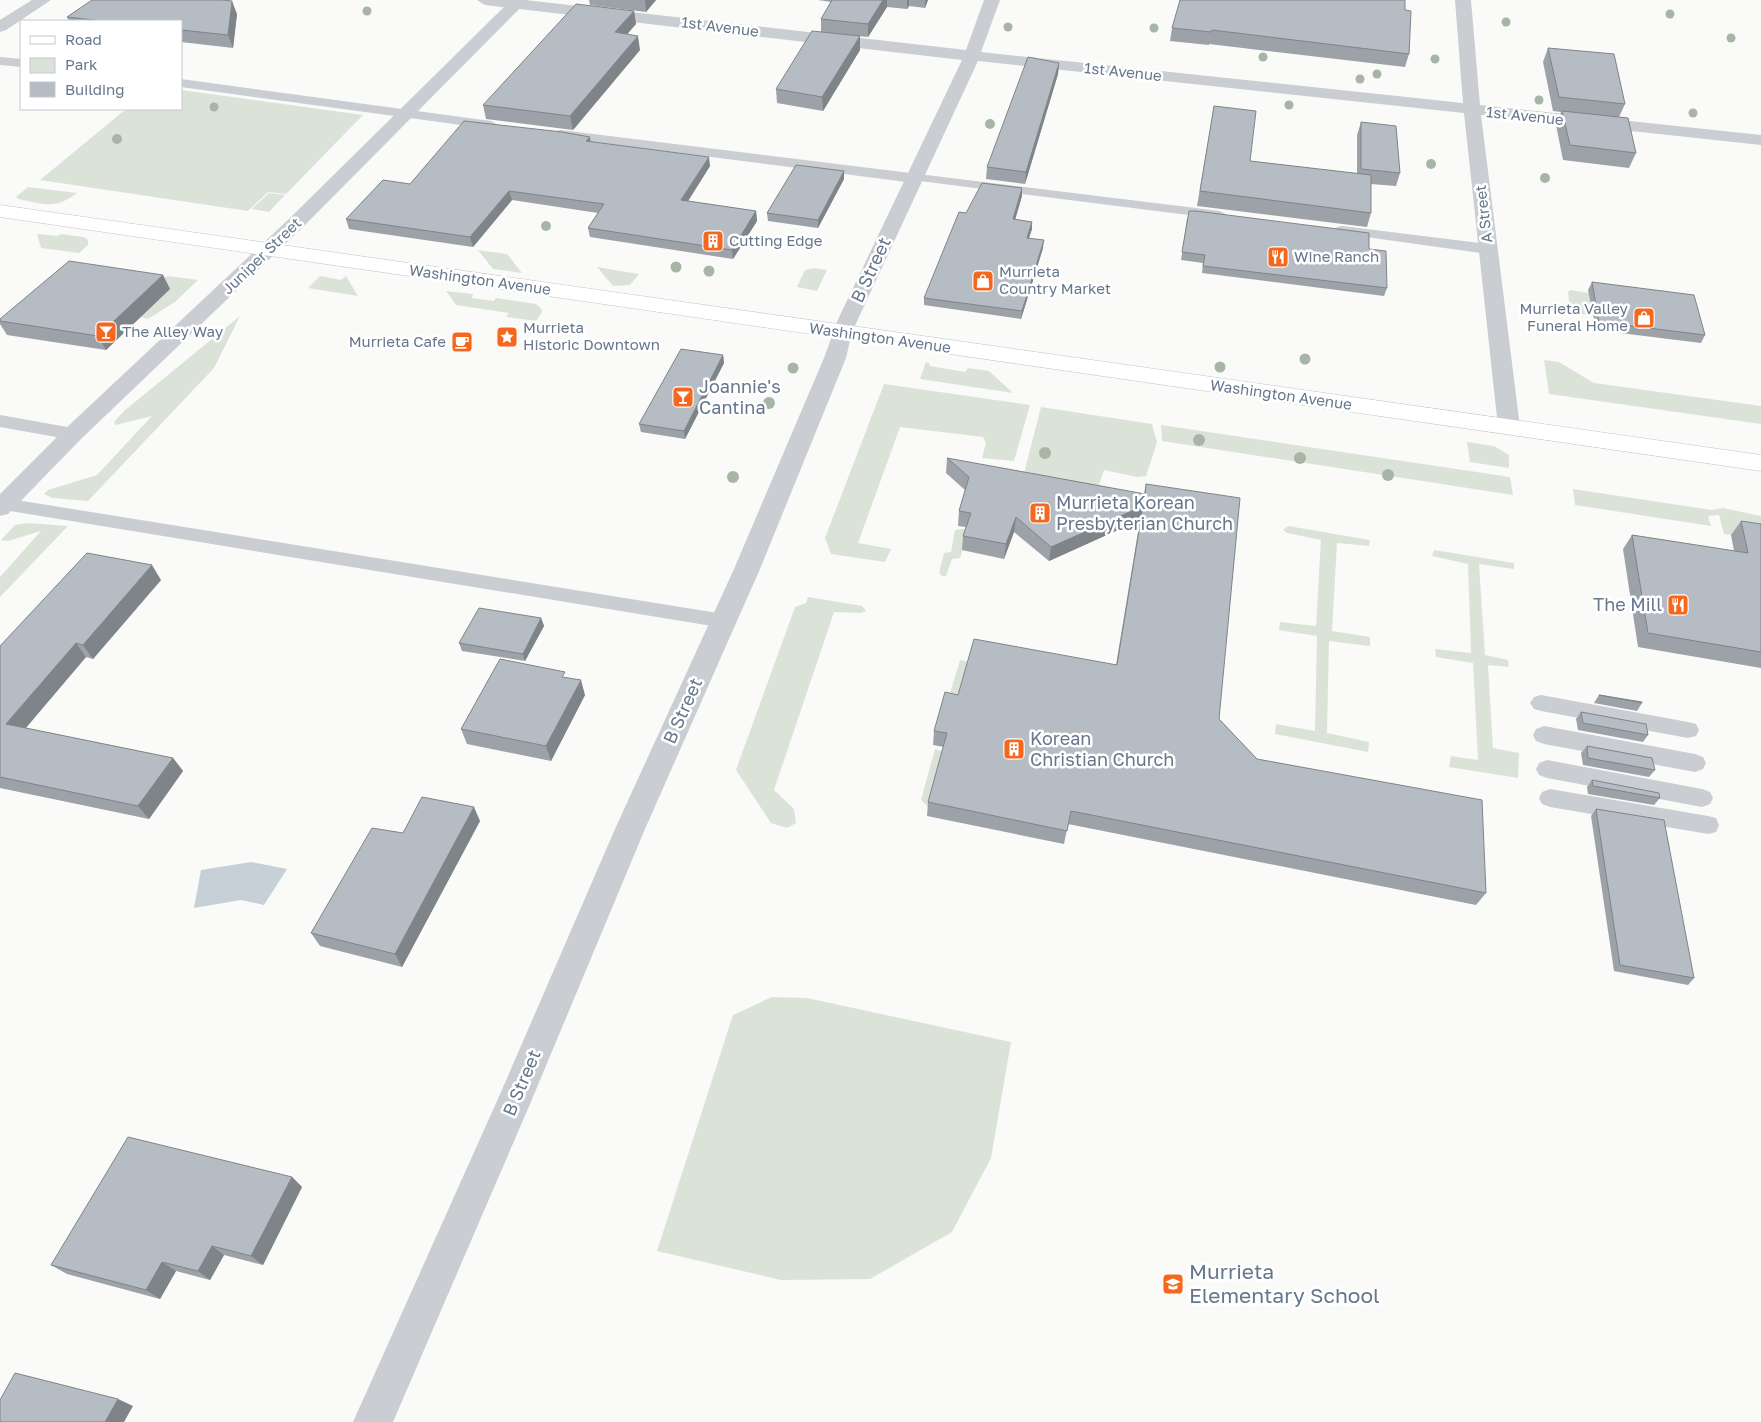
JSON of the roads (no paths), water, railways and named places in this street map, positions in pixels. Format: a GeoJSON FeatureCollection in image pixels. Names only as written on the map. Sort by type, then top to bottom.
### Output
{"type":"FeatureCollection","features":[{"type":"Feature","properties":{"kind":"main road","name":"Washington Avenue"},"geometry":{"type":"LineString","coordinates":[[0,212],[1761,464]]}},
{"type":"Feature","properties":{"kind":"street"},"geometry":{"type":"LineString","coordinates":[[0,28],[43,0]]}},
{"type":"Feature","properties":{"kind":"street","name":"1st Avenue"},"geometry":{"type":"LineString","coordinates":[[485,0],[518,2],[972,56],[1761,140]]}},
{"type":"Feature","properties":{"kind":"street","name":"B Street"},"geometry":{"type":"LineString","coordinates":[[373,1422],[513,1104],[630,829],[724,622],[835,358],[842,332],[972,56],[992,0]]}},
{"type":"Feature","properties":{"kind":"street","name":"A Street"},"geometry":{"type":"LineString","coordinates":[[1463,0],[1472,110],[1509,427]]}},
{"type":"Feature","properties":{"kind":"street","name":"Juniper Street"},"geometry":{"type":"LineString","coordinates":[[2,506],[73,434],[268,250],[518,2]]}},
{"type":"Feature","properties":{"kind":"lane"},"geometry":{"type":"LineString","coordinates":[[0,61],[20,64]]}},
{"type":"Feature","properties":{"kind":"lane"},"geometry":{"type":"LineString","coordinates":[[182,83],[503,127]]}},
{"type":"Feature","properties":{"kind":"lane"},"geometry":{"type":"LineString","coordinates":[[552,133],[1234,217]]}},
{"type":"Feature","properties":{"kind":"lane"},"geometry":{"type":"LineString","coordinates":[[1331,229],[1488,249]]}},
{"type":"Feature","properties":{"kind":"lane"},"geometry":{"type":"LineString","coordinates":[[0,421],[73,434]]}},
{"type":"Feature","properties":{"kind":"lane"},"geometry":{"type":"LineString","coordinates":[[2,506],[724,622]]}},
{"type":"Feature","properties":{"kind":"lane"},"geometry":{"type":"LineString","coordinates":[[1541,703],[1688,730]]}},
{"type":"Feature","properties":{"kind":"lane"},"geometry":{"type":"LineString","coordinates":[[1544,735],[1695,763]]}},
{"type":"Feature","properties":{"kind":"lane"},"geometry":{"type":"LineString","coordinates":[[1547,769],[1702,798]]}},
{"type":"Feature","properties":{"kind":"lane"},"geometry":{"type":"LineString","coordinates":[[1550,798],[1708,825]]}},
{"type":"Feature","properties":{"kind":"place","name":"Cutting Edge"},"geometry":{"type":"Point","coordinates":[713,241]}},
{"type":"Feature","properties":{"kind":"place","name":"Wine Ranch"},"geometry":{"type":"Point","coordinates":[1278,257]}},
{"type":"Feature","properties":{"kind":"place","name":"Murrieta Country Market"},"geometry":{"type":"Point","coordinates":[983,281]}},
{"type":"Feature","properties":{"kind":"place","name":"Murrieta Valley Funeral Home"},"geometry":{"type":"Point","coordinates":[1644,318]}},
{"type":"Feature","properties":{"kind":"place","name":"The Alley Way"},"geometry":{"type":"Point","coordinates":[106,332]}},
{"type":"Feature","properties":{"kind":"place","name":"Murrieta Historic Downtown"},"geometry":{"type":"Point","coordinates":[507,337]}},
{"type":"Feature","properties":{"kind":"place","name":"Murrieta Cafe"},"geometry":{"type":"Point","coordinates":[462,342]}},
{"type":"Feature","properties":{"kind":"place","name":"Joannie's Cantina"},"geometry":{"type":"Point","coordinates":[683,397]}},
{"type":"Feature","properties":{"kind":"place","name":"Murrieta Korean Presbyterian Church"},"geometry":{"type":"Point","coordinates":[1040,513]}},
{"type":"Feature","properties":{"kind":"place","name":"The Mill"},"geometry":{"type":"Point","coordinates":[1678,605]}},
{"type":"Feature","properties":{"kind":"place","name":"Korean Christian Church"},"geometry":{"type":"Point","coordinates":[1014,749]}},
{"type":"Feature","properties":{"kind":"place","name":"Murrieta Elementary School"},"geometry":{"type":"Point","coordinates":[1173,1284]}}]}
